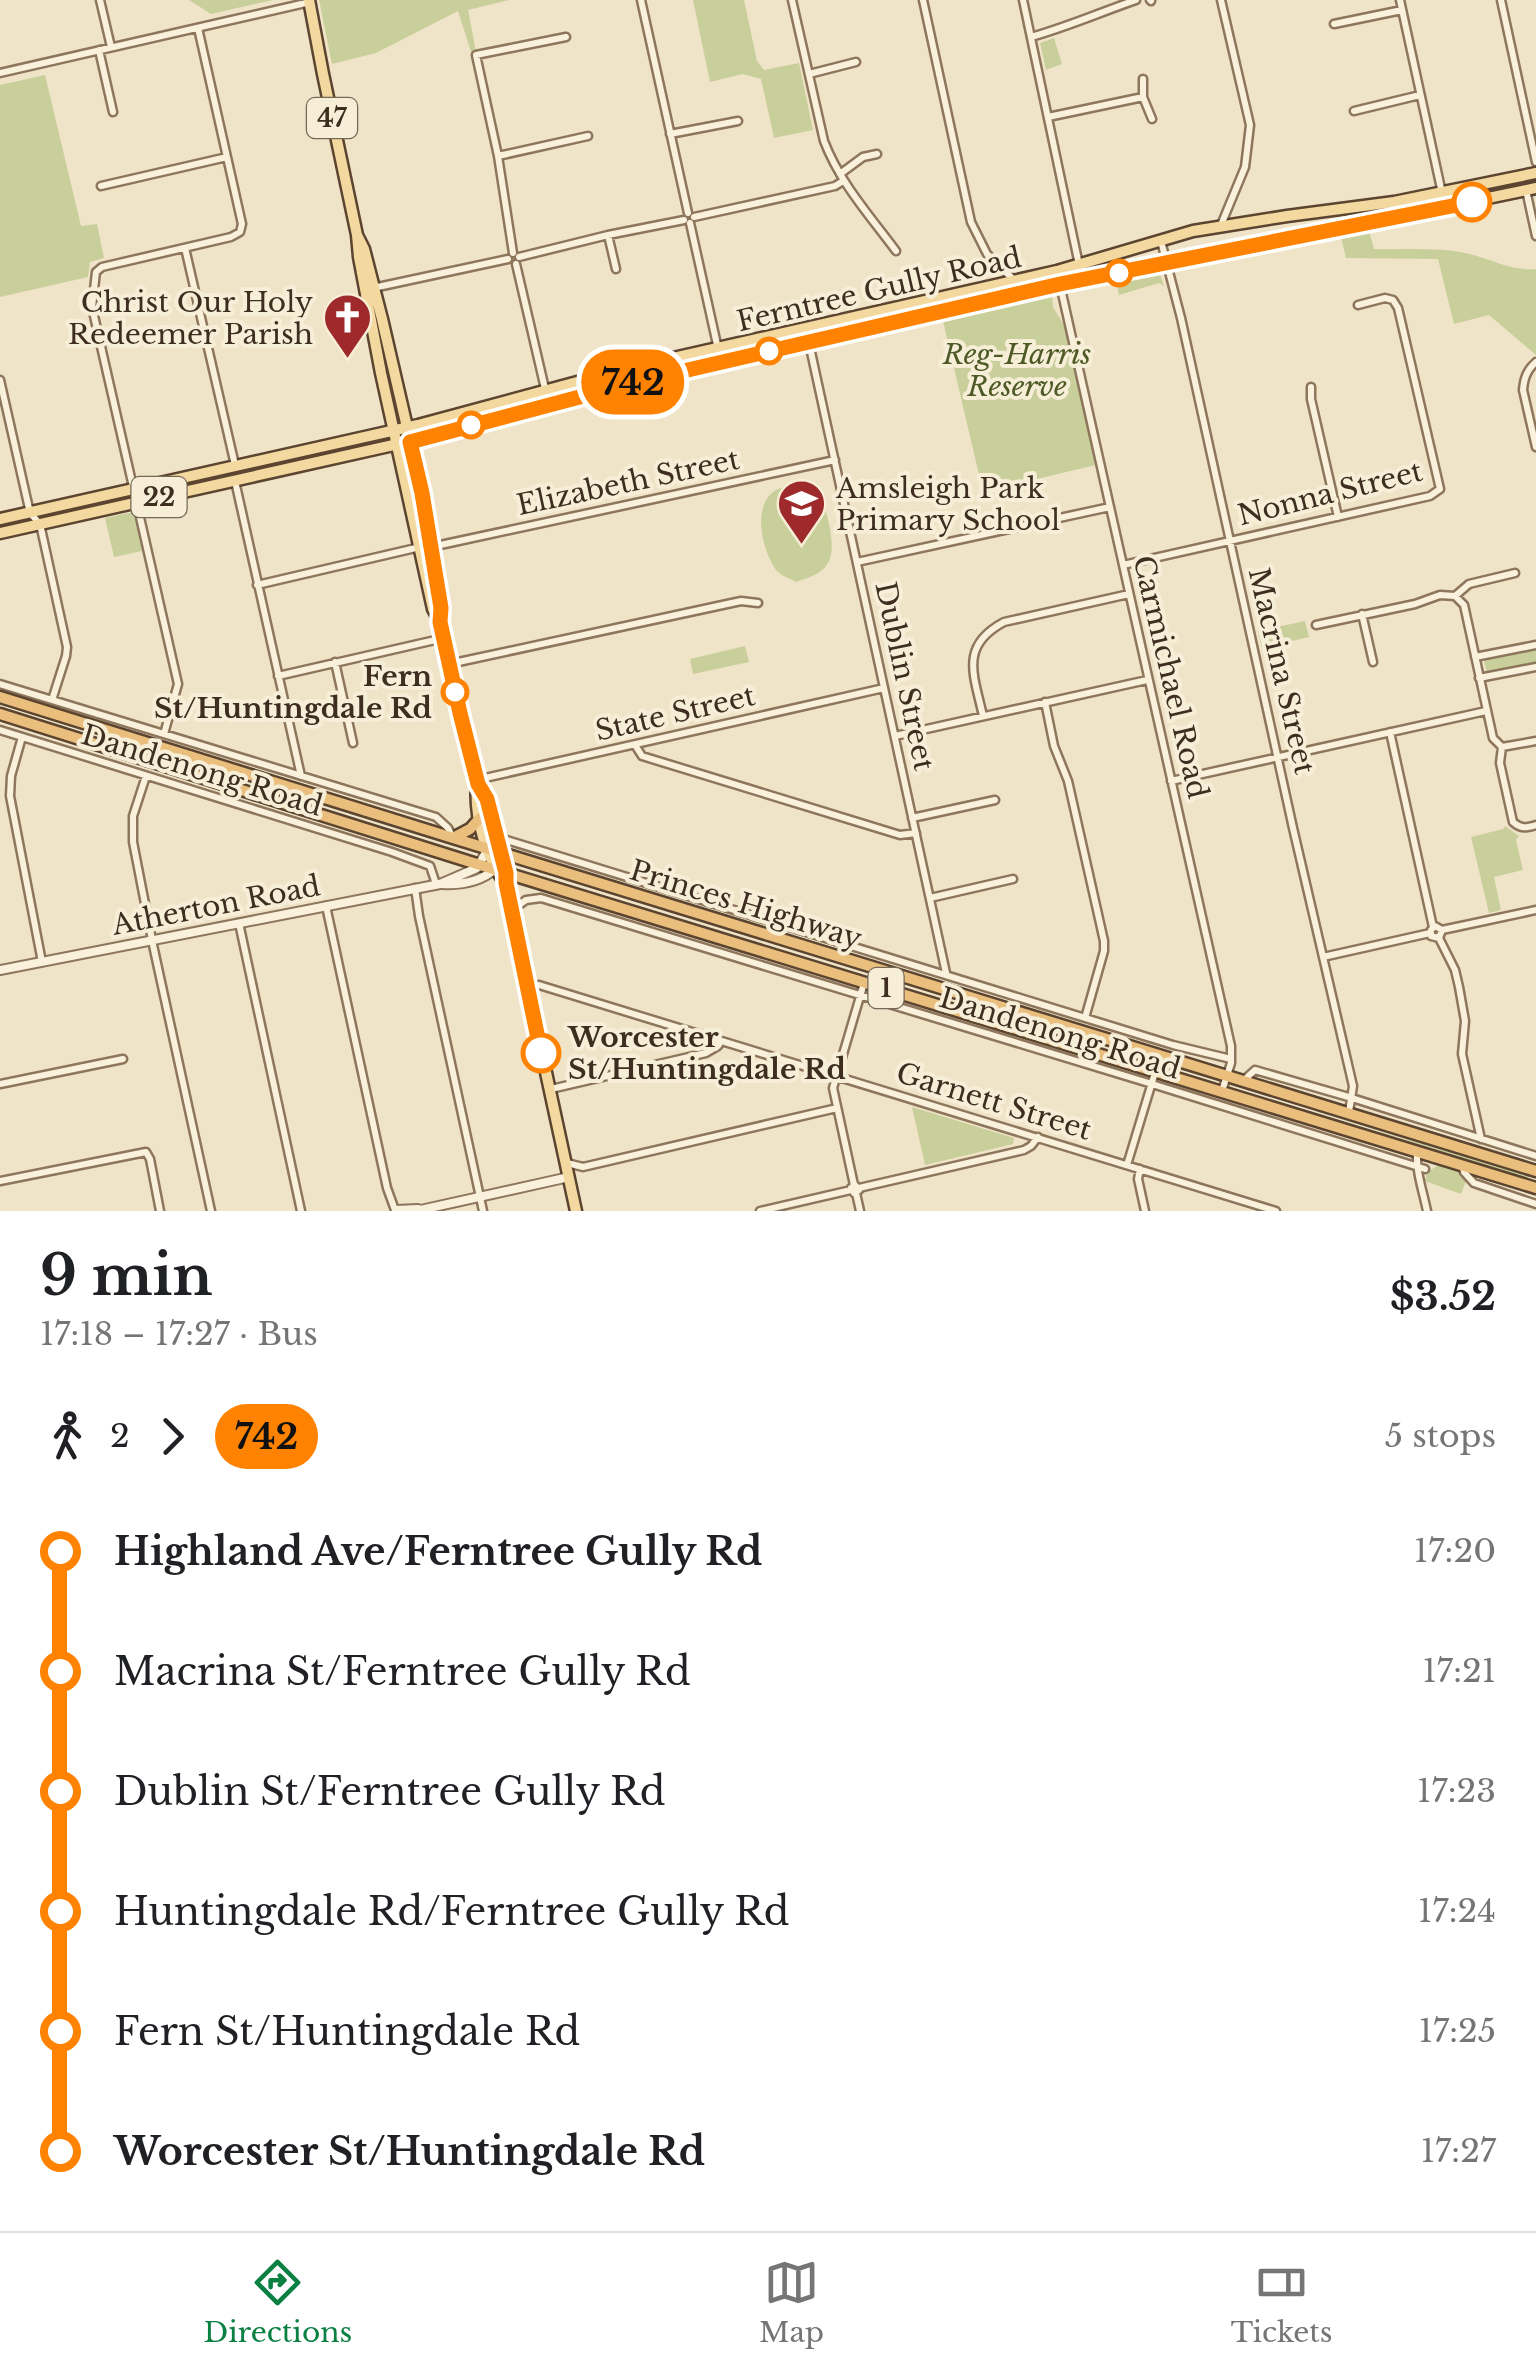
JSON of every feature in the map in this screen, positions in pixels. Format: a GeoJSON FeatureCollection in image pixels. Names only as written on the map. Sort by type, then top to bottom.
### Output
{"type":"FeatureCollection","features":[{"type":"Feature","properties":{"kind":"highway","name":"Princes Highway"},"geometry":{"type":"LineString","coordinates":[[0,696],[1536,1171]]}},
{"type":"Feature","properties":{"kind":"highway","name":"Princes Highway"},"geometry":{"type":"LineString","coordinates":[[0,714],[502,875],[562,890],[1536,1188]]}},
{"type":"Feature","properties":{"kind":"highway"},"geometry":{"type":"LineString","coordinates":[[453,838],[480,818]]}},
{"type":"Feature","properties":{"kind":"main road","name":"47"},"geometry":{"type":"LineString","coordinates":[[309,1],[404,443],[434,609],[477,782],[476,802],[488,848],[502,875]]}},
{"type":"Feature","properties":{"kind":"main road","name":"Ferntree Gully Road"},"geometry":{"type":"LineString","coordinates":[[0,519],[400,429],[629,368],[1057,272],[1221,226],[1394,202],[1536,173]]}},
{"type":"Feature","properties":{"kind":"main road","name":"Ferntree Gully Road"},"geometry":{"type":"LineString","coordinates":[[0,533],[404,443],[549,404],[1060,284],[1531,189]]}},
{"type":"Feature","properties":{"kind":"main road","name":"47"},"geometry":{"type":"LineString","coordinates":[[477,782],[487,799],[501,853],[502,875],[576,1211]]}},
{"type":"Feature","properties":{"kind":"street"},"geometry":{"type":"LineString","coordinates":[[100,0],[111,48]]}},
{"type":"Feature","properties":{"kind":"street"},"geometry":{"type":"LineString","coordinates":[[641,0],[718,349]]}},
{"type":"Feature","properties":{"kind":"street"},"geometry":{"type":"LineString","coordinates":[[792,0],[824,141],[842,178],[896,251]]}},
{"type":"Feature","properties":{"kind":"street"},"geometry":{"type":"LineString","coordinates":[[923,0],[971,222],[987,254],[1015,281]]}},
{"type":"Feature","properties":{"kind":"street"},"geometry":{"type":"LineString","coordinates":[[1023,0],[1083,280]]}},
{"type":"Feature","properties":{"kind":"street"},"geometry":{"type":"LineString","coordinates":[[1031,37],[1136,0]]}},
{"type":"Feature","properties":{"kind":"street"},"geometry":{"type":"LineString","coordinates":[[1221,0],[1250,125],[1246,167],[1221,226]]}},
{"type":"Feature","properties":{"kind":"street"},"geometry":{"type":"LineString","coordinates":[[1400,0],[1445,207]]}},
{"type":"Feature","properties":{"kind":"street"},"geometry":{"type":"LineString","coordinates":[[1501,0],[1536,162]]}},
{"type":"Feature","properties":{"kind":"street"},"geometry":{"type":"LineString","coordinates":[[0,73],[309,1]]}},
{"type":"Feature","properties":{"kind":"street"},"geometry":{"type":"LineString","coordinates":[[1334,24],[1402,10]]}},
{"type":"Feature","properties":{"kind":"street"},"geometry":{"type":"LineString","coordinates":[[164,734],[178,684],[93,312],[97,270],[239,234],[242,224],[198,28]]}},
{"type":"Feature","properties":{"kind":"street"},"geometry":{"type":"LineString","coordinates":[[549,404],[514,258],[498,156],[476,55],[566,37]]}},
{"type":"Feature","properties":{"kind":"street"},"geometry":{"type":"LineString","coordinates":[[99,50],[113,112]]}},
{"type":"Feature","properties":{"kind":"street"},"geometry":{"type":"LineString","coordinates":[[809,74],[856,62]]}},
{"type":"Feature","properties":{"kind":"street"},"geometry":{"type":"LineString","coordinates":[[1143,78],[1143,98],[1152,118]]}},
{"type":"Feature","properties":{"kind":"street"},"geometry":{"type":"LineString","coordinates":[[1354,111],[1420,95]]}},
{"type":"Feature","properties":{"kind":"street"},"geometry":{"type":"LineString","coordinates":[[1048,117],[1143,98]]}},
{"type":"Feature","properties":{"kind":"street"},"geometry":{"type":"LineString","coordinates":[[670,134],[738,121]]}},
{"type":"Feature","properties":{"kind":"street"},"geometry":{"type":"LineString","coordinates":[[498,156],[588,136]]}},
{"type":"Feature","properties":{"kind":"street"},"geometry":{"type":"LineString","coordinates":[[369,288],[835,186],[863,156],[876,154]]}},
{"type":"Feature","properties":{"kind":"street"},"geometry":{"type":"LineString","coordinates":[[101,186],[227,157]]}},
{"type":"Feature","properties":{"kind":"street"},"geometry":{"type":"LineString","coordinates":[[1531,189],[1536,236]]}},
{"type":"Feature","properties":{"kind":"street"},"geometry":{"type":"LineString","coordinates":[[608,235],[616,269]]}},
{"type":"Feature","properties":{"kind":"street","name":"Macrina Street"},"geometry":{"type":"LineString","coordinates":[[1160,240],[1182,318],[1353,1086],[1349,1112]]}},
{"type":"Feature","properties":{"kind":"street"},"geometry":{"type":"LineString","coordinates":[[185,248],[235,466]]}},
{"type":"Feature","properties":{"kind":"street","name":"Carmichael Road"},"geometry":{"type":"LineString","coordinates":[[1057,272],[1231,1046],[1232,1059],[1222,1091]]}},
{"type":"Feature","properties":{"kind":"street","name":"Nonna Street"},"geometry":{"type":"LineString","coordinates":[[1122,566],[1430,496],[1440,488],[1398,308],[1386,298],[1358,304]]}},
{"type":"Feature","properties":{"kind":"street","name":"Dublin Street"},"geometry":{"type":"LineString","coordinates":[[806,329],[946,974]]}},
{"type":"Feature","properties":{"kind":"street"},"geometry":{"type":"LineString","coordinates":[[1536,362],[1529,369],[1523,390],[1536,447]]}},
{"type":"Feature","properties":{"kind":"street"},"geometry":{"type":"LineString","coordinates":[[0,380],[30,512],[40,524],[67,647],[52,700]]}},
{"type":"Feature","properties":{"kind":"street"},"geometry":{"type":"LineString","coordinates":[[1311,387],[1338,517]]}},
{"type":"Feature","properties":{"kind":"street","name":"Elizabeth Street"},"geometry":{"type":"LineString","coordinates":[[257,585],[835,460]]}},
{"type":"Feature","properties":{"kind":"street"},"geometry":{"type":"LineString","coordinates":[[235,482],[301,776]]}},
{"type":"Feature","properties":{"kind":"street"},"geometry":{"type":"LineString","coordinates":[[857,562],[1110,507]]}},
{"type":"Feature","properties":{"kind":"street"},"geometry":{"type":"LineString","coordinates":[[1455,596],[1469,584],[1514,573]]}},
{"type":"Feature","properties":{"kind":"street"},"geometry":{"type":"LineString","coordinates":[[983,716],[972,664],[981,638],[1004,622],[1129,594]]}},
{"type":"Feature","properties":{"kind":"street"},"geometry":{"type":"LineString","coordinates":[[1316,625],[1415,604],[1440,594],[1455,596],[1464,605],[1493,738],[1502,747]]}},
{"type":"Feature","properties":{"kind":"street"},"geometry":{"type":"LineString","coordinates":[[449,664],[740,601],[758,603]]}},
{"type":"Feature","properties":{"kind":"street"},"geometry":{"type":"LineString","coordinates":[[1362,614],[1373,662]]}},
{"type":"Feature","properties":{"kind":"street"},"geometry":{"type":"LineString","coordinates":[[278,676],[444,638]]}},
{"type":"Feature","properties":{"kind":"street"},"geometry":{"type":"LineString","coordinates":[[1475,657],[1536,645]]}},
{"type":"Feature","properties":{"kind":"street"},"geometry":{"type":"LineString","coordinates":[[336,662],[353,742]]}},
{"type":"Feature","properties":{"kind":"street"},"geometry":{"type":"LineString","coordinates":[[1479,678],[1536,667]]}},
{"type":"Feature","properties":{"kind":"street"},"geometry":{"type":"LineString","coordinates":[[894,736],[1148,680]]}},
{"type":"Feature","properties":{"kind":"street","name":"Dandenong Road"},"geometry":{"type":"LineString","coordinates":[[0,684],[436,817],[453,838]]}},
{"type":"Feature","properties":{"kind":"street","name":"State Street"},"geometry":{"type":"LineString","coordinates":[[477,782],[884,688]]}},
{"type":"Feature","properties":{"kind":"street"},"geometry":{"type":"LineString","coordinates":[[1045,702],[1054,746],[1068,781],[1104,941],[1085,1018]]}},
{"type":"Feature","properties":{"kind":"street"},"geometry":{"type":"LineString","coordinates":[[1171,781],[1486,711]]}},
{"type":"Feature","properties":{"kind":"street","name":"Dandenong Road"},"geometry":{"type":"LineString","coordinates":[[0,730],[392,852],[430,866],[438,884]]}},
{"type":"Feature","properties":{"kind":"street"},"geometry":{"type":"LineString","coordinates":[[1390,732],[1436,932],[1459,987],[1466,1021],[1462,1054],[1480,1138]]}},
{"type":"Feature","properties":{"kind":"street"},"geometry":{"type":"LineString","coordinates":[[22,738],[11,776],[10,796],[42,962]]}},
{"type":"Feature","properties":{"kind":"street"},"geometry":{"type":"LineString","coordinates":[[1502,747],[1536,741]]}},
{"type":"Feature","properties":{"kind":"street"},"geometry":{"type":"LineString","coordinates":[[635,745],[642,756],[900,835],[916,833]]}},
{"type":"Feature","properties":{"kind":"street"},"geometry":{"type":"LineString","coordinates":[[1502,747],[1500,764],[1513,822],[1525,828],[1536,825]]}},
{"type":"Feature","properties":{"kind":"street"},"geometry":{"type":"LineString","coordinates":[[146,776],[132,830],[211,1211]]}},
{"type":"Feature","properties":{"kind":"street"},"geometry":{"type":"LineString","coordinates":[[912,818],[995,800]]}},
{"type":"Feature","properties":{"kind":"street","name":"Dandenong Road"},"geometry":{"type":"LineString","coordinates":[[497,837],[1085,1018],[1232,1059]]}},
{"type":"Feature","properties":{"kind":"street"},"geometry":{"type":"LineString","coordinates":[[392,852],[411,844]]}},
{"type":"Feature","properties":{"kind":"street"},"geometry":{"type":"LineString","coordinates":[[480,865],[488,848]]}},
{"type":"Feature","properties":{"kind":"street"},"geometry":{"type":"LineString","coordinates":[[562,890],[563,871],[574,861]]}},
{"type":"Feature","properties":{"kind":"street","name":"Atherton Road"},"geometry":{"type":"LineString","coordinates":[[0,970],[438,884],[480,865]]}},
{"type":"Feature","properties":{"kind":"street","name":"Atherton Road"},"geometry":{"type":"LineString","coordinates":[[438,884],[502,875]]}},
{"type":"Feature","properties":{"kind":"street"},"geometry":{"type":"LineString","coordinates":[[930,898],[1013,879]]}},
{"type":"Feature","properties":{"kind":"street"},"geometry":{"type":"LineString","coordinates":[[413,889],[482,1211]]}},
{"type":"Feature","properties":{"kind":"street","name":"Dandenong Road"},"geometry":{"type":"LineString","coordinates":[[511,910],[526,900],[541,898],[1420,1168]]}},
{"type":"Feature","properties":{"kind":"street"},"geometry":{"type":"LineString","coordinates":[[326,906],[393,1211],[419,1210],[568,1177]]}},
{"type":"Feature","properties":{"kind":"street"},"geometry":{"type":"LineString","coordinates":[[1323,957],[1536,910]]}},
{"type":"Feature","properties":{"kind":"street"},"geometry":{"type":"LineString","coordinates":[[239,923],[302,1211]]}},
{"type":"Feature","properties":{"kind":"street"},"geometry":{"type":"LineString","coordinates":[[809,948],[814,934]]}},
{"type":"Feature","properties":{"kind":"street"},"geometry":{"type":"LineString","coordinates":[[860,1211],[833,1088],[864,982]]}},
{"type":"Feature","properties":{"kind":"street","name":"Garnett Street"},"geometry":{"type":"LineString","coordinates":[[527,985],[536,984],[1276,1211]]}},
{"type":"Feature","properties":{"kind":"street"},"geometry":{"type":"LineString","coordinates":[[550,1089],[706,1053],[721,1040]]}},
{"type":"Feature","properties":{"kind":"street"},"geometry":{"type":"LineString","coordinates":[[1127,1165],[1160,1055]]}},
{"type":"Feature","properties":{"kind":"street"},"geometry":{"type":"LineString","coordinates":[[0,1084],[124,1059]]}},
{"type":"Feature","properties":{"kind":"street"},"geometry":{"type":"LineString","coordinates":[[1244,1080],[1255,1070],[1536,1156]]}},
{"type":"Feature","properties":{"kind":"street"},"geometry":{"type":"LineString","coordinates":[[566,1163],[583,1167],[837,1108]]}},
{"type":"Feature","properties":{"kind":"street"},"geometry":{"type":"LineString","coordinates":[[760,1211],[1024,1150],[1038,1138]]}},
{"type":"Feature","properties":{"kind":"street"},"geometry":{"type":"LineString","coordinates":[[1418,1151],[1427,1211]]}},
{"type":"Feature","properties":{"kind":"street"},"geometry":{"type":"LineString","coordinates":[[0,1180],[146,1152],[160,1211]]}},
{"type":"Feature","properties":{"kind":"street"},"geometry":{"type":"LineString","coordinates":[[1420,1168],[1439,1158]]}},
{"type":"Feature","properties":{"kind":"street"},"geometry":{"type":"LineString","coordinates":[[1462,1165],[1474,1183],[1532,1203],[1530,1211]]}},
{"type":"Feature","properties":{"kind":"street"},"geometry":{"type":"LineString","coordinates":[[1140,1169],[1143,1210]]}},
{"type":"Feature","properties":{"kind":"street"},"geometry":{"type":"LineString","coordinates":[[1514,1196],[1536,1188]]}},
{"type":"Feature","properties":{"kind":"green space"},"geometry":{"type":"Polygon","coordinates":[[[189,0],[273,0],[211,14],[189,0]]]}},
{"type":"Feature","properties":{"kind":"green space"},"geometry":{"type":"Polygon","coordinates":[[[319,0],[509,0],[468,10],[476,52],[472,55],[458,11],[376,53],[332,64],[319,0]]]}},
{"type":"Feature","properties":{"kind":"green space"},"geometry":{"type":"Polygon","coordinates":[[[693,0],[744,0],[757,61],[764,70],[799,63],[813,130],[774,138],[761,79],[743,74],[710,82],[693,0]]]}},
{"type":"Feature","properties":{"kind":"green space"},"geometry":{"type":"Polygon","coordinates":[[[1054,38],[1062,64],[1046,70],[1040,43],[1054,38]]]}},
{"type":"Feature","properties":{"kind":"green space"},"geometry":{"type":"Polygon","coordinates":[[[45,75],[81,226],[97,224],[104,258],[90,262],[88,277],[0,297],[0,85],[45,75]]]}},
{"type":"Feature","properties":{"kind":"green space"},"geometry":{"type":"Polygon","coordinates":[[[1369,231],[1374,249],[1454,251],[1517,268],[1536,269],[1536,355],[1489,315],[1454,324],[1438,259],[1346,258],[1341,237],[1369,231]]]}},
{"type":"Feature","properties":{"kind":"green space"},"geometry":{"type":"Polygon","coordinates":[[[1160,274],[1164,286],[1159,283],[1119,295],[1117,284],[1160,274]]]}},
{"type":"Feature","properties":{"kind":"green space","name":"Reg-Harris Reserve"},"geometry":{"type":"Polygon","coordinates":[[[1052,294],[1053,307],[1073,340],[1100,464],[983,492],[943,321],[1052,294]]]}},
{"type":"Feature","properties":{"kind":"green space"},"geometry":{"type":"Polygon","coordinates":[[[799,484],[815,493],[822,503],[832,547],[823,569],[796,582],[778,572],[771,561],[763,540],[761,517],[768,497],[776,490],[799,484]]]}},
{"type":"Feature","properties":{"kind":"green space"},"geometry":{"type":"Polygon","coordinates":[[[133,512],[142,551],[114,557],[105,518],[133,512]]]}},
{"type":"Feature","properties":{"kind":"green space"},"geometry":{"type":"Polygon","coordinates":[[[1305,621],[1309,637],[1262,648],[1258,631],[1305,621]]]}},
{"type":"Feature","properties":{"kind":"green space"},"geometry":{"type":"Polygon","coordinates":[[[745,646],[749,662],[693,674],[690,659],[745,646]]]}},
{"type":"Feature","properties":{"kind":"green space"},"geometry":{"type":"Polygon","coordinates":[[[1536,648],[1536,664],[1487,673],[1484,661],[1536,648]]]}},
{"type":"Feature","properties":{"kind":"green space"},"geometry":{"type":"Polygon","coordinates":[[[1505,826],[1519,836],[1516,840],[1523,870],[1494,877],[1501,910],[1489,913],[1471,837],[1505,826]]]}},
{"type":"Feature","properties":{"kind":"green space"},"geometry":{"type":"Polygon","coordinates":[[[1301,1103],[1500,1165],[1529,1176],[1528,1179],[1301,1103]]]}},
{"type":"Feature","properties":{"kind":"green space"},"geometry":{"type":"Polygon","coordinates":[[[912,1107],[1014,1138],[1013,1144],[925,1165],[912,1107]]]}},
{"type":"Feature","properties":{"kind":"green space"},"geometry":{"type":"Polygon","coordinates":[[[1439,1165],[1457,1170],[1466,1181],[1461,1194],[1425,1181],[1427,1172],[1439,1165]]]}},
{"type":"Feature","properties":{"kind":"bus line","name":"742"},"geometry":{"type":"LineString","coordinates":[[541,1053],[506,873],[456,697],[410,442],[636,382],[1060,284],[1472,202]]}},
{"type":"Feature","properties":{"kind":"place","name":"Christ Our Holy Redeemer Parish"},"geometry":{"type":"Point","coordinates":[348,360]}},
{"type":"Feature","properties":{"kind":"place","name":"Amsleigh Park Primary School"},"geometry":{"type":"Point","coordinates":[801,546]}},
{"type":"Feature","properties":{"kind":"place","name":"Fern St/Huntingdale Rd"},"geometry":{"type":"Point","coordinates":[455,692]}},
{"type":"Feature","properties":{"kind":"place","name":"Worcester St/Huntingdale Rd"},"geometry":{"type":"Point","coordinates":[541,1053]}}]}
